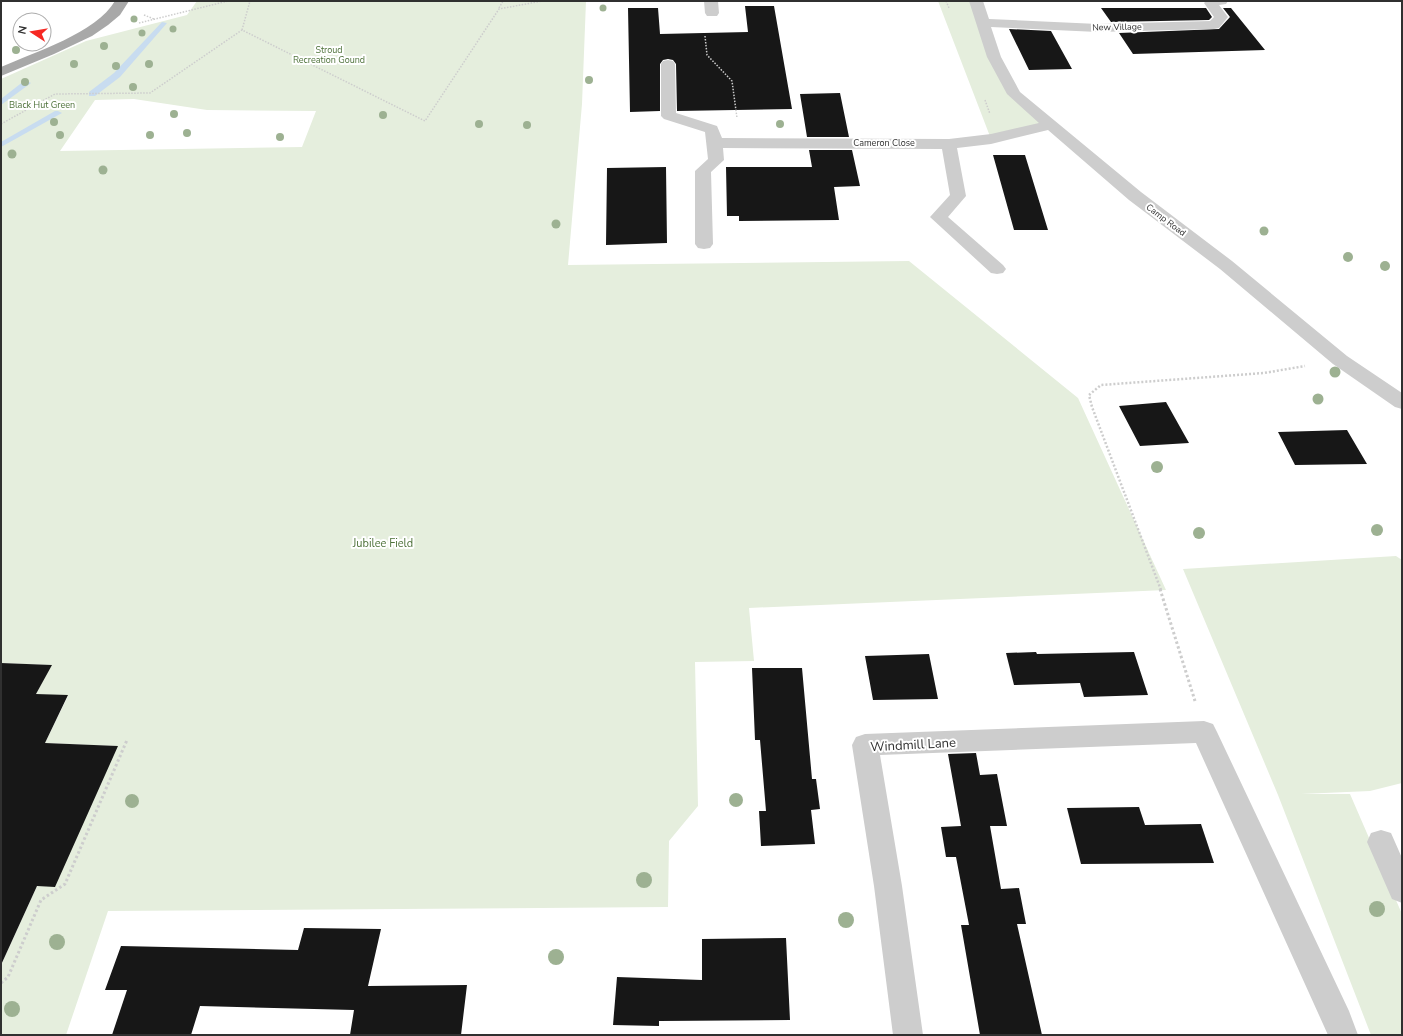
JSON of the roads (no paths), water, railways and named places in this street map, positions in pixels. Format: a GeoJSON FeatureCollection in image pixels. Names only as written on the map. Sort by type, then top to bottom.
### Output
{"type":"FeatureCollection","features":[{"type":"Feature","properties":{"kind":"main road"},"geometry":{"type":"LineString","coordinates":[[1,72],[98,28],[115,14],[122,1]]}},
{"type":"Feature","properties":{"kind":"street","name":"Camp Road"},"geometry":{"type":"LineString","coordinates":[[976,1],[994,57],[1014,94],[1135,196],[1226,264],[1340,360],[1402,402]]}},
{"type":"Feature","properties":{"kind":"street","name":"New Village"},"geometry":{"type":"LineString","coordinates":[[983,23],[1098,28],[1214,25],[1221,17],[1211,3],[1221,1]]}},
{"type":"Feature","properties":{"kind":"street"},"geometry":{"type":"LineString","coordinates":[[668,64],[669,116],[712,129],[715,143],[716,160],[703,171],[704,244]]}},
{"type":"Feature","properties":{"kind":"street","name":"Cameron Close"},"geometry":{"type":"LineString","coordinates":[[715,143],[949,144],[991,139],[1051,125]]}},
{"type":"Feature","properties":{"kind":"street"},"geometry":{"type":"LineString","coordinates":[[949,144],[958,196],[938,217],[997,269]]}},
{"type":"Feature","properties":{"kind":"street","name":"Windmill Lane"},"geometry":{"type":"LineString","coordinates":[[908,1035],[888,886],[865,745],[1204,732],[1343,1035]]}},
{"type":"Feature","properties":{"kind":"street"},"geometry":{"type":"LineString","coordinates":[[1381,842],[1402,890]]}},
{"type":"Feature","properties":{"kind":"waterway"},"geometry":{"type":"LineString","coordinates":[[92,94],[117,75],[164,23]]}},
{"type":"Feature","properties":{"kind":"waterway"},"geometry":{"type":"LineString","coordinates":[[1,103],[27,83]]}},
{"type":"Feature","properties":{"kind":"waterway"},"geometry":{"type":"LineString","coordinates":[[1,145],[58,113]]}},
{"type":"Feature","properties":{"kind":"park label","name":"Stroud Recreation Gound"},"geometry":{"type":"Point","coordinates":[329,56]}},
{"type":"Feature","properties":{"kind":"park label","name":"Black Hut Green"},"geometry":{"type":"Point","coordinates":[42,105]}},
{"type":"Feature","properties":{"kind":"park label","name":"Jubilee Field"},"geometry":{"type":"Point","coordinates":[383,543]}}]}
